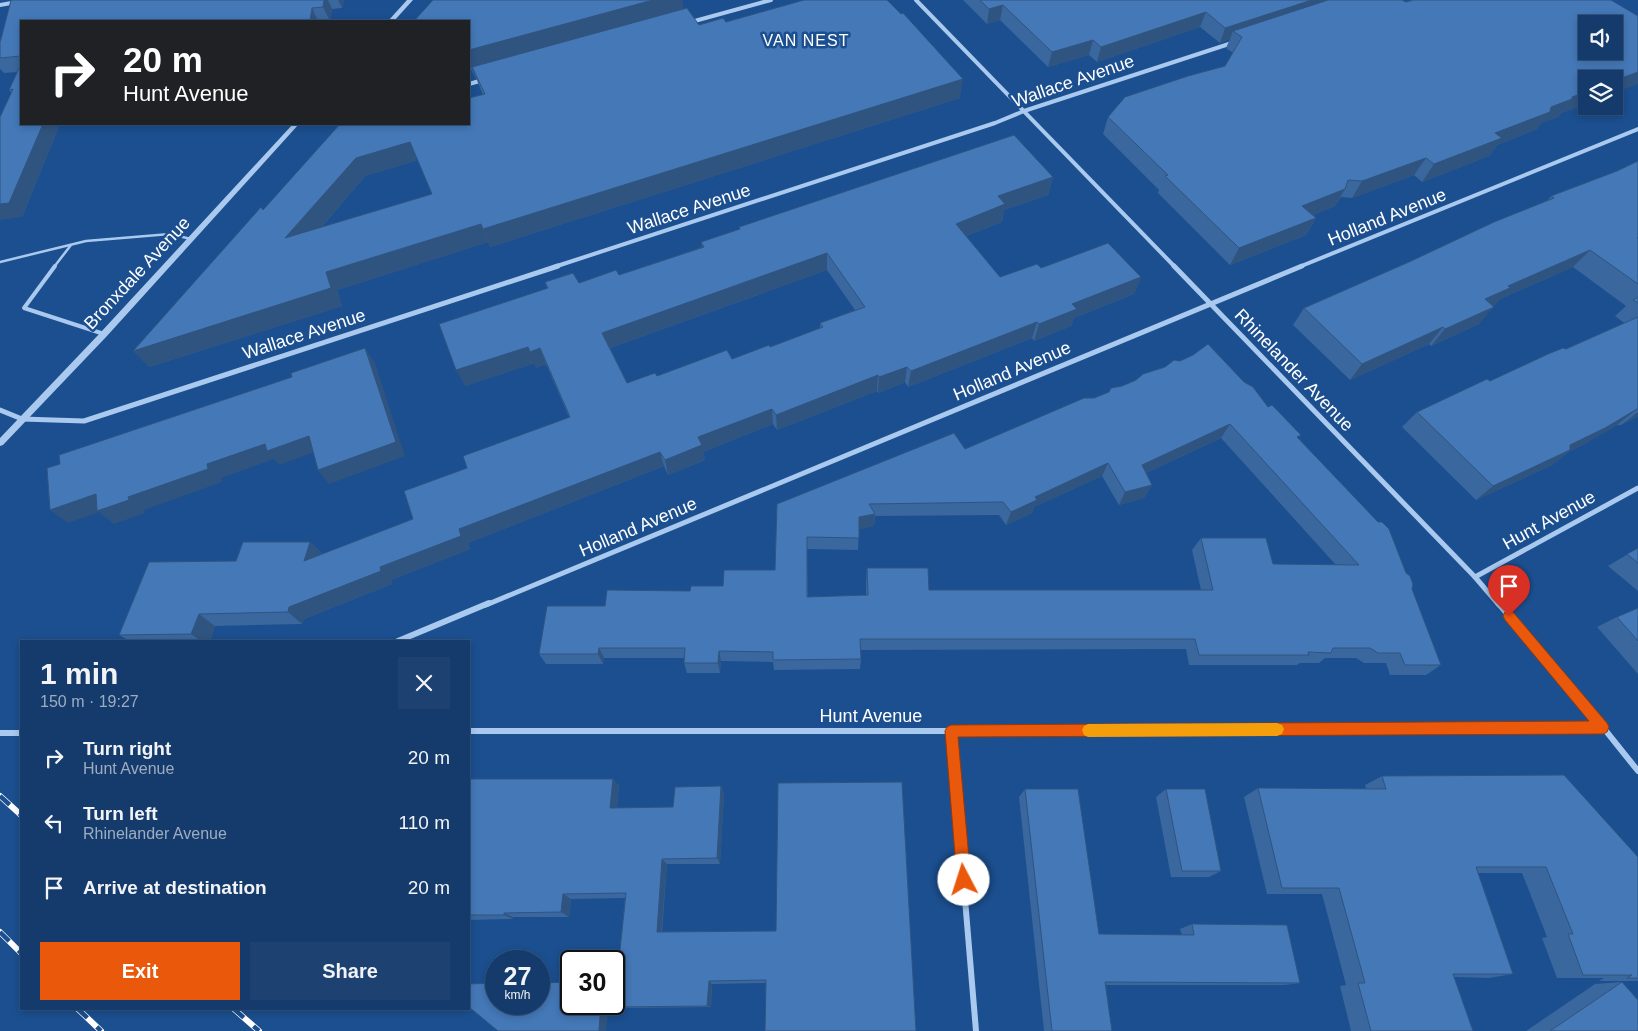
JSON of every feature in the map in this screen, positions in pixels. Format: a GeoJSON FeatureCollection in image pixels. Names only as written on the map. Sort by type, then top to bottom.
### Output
{"type":"FeatureCollection","features":[{"type":"Feature","properties":{"kind":"street"},"geometry":{"type":"LineString","coordinates":[[0,5],[28,0]]}},
{"type":"Feature","properties":{"kind":"street"},"geometry":{"type":"LineString","coordinates":[[392,20],[410,0]]}},
{"type":"Feature","properties":{"kind":"street"},"geometry":{"type":"LineString","coordinates":[[687,23],[771,0]]}},
{"type":"Feature","properties":{"kind":"street","name":"Rhinelander Avenue"},"geometry":{"type":"LineString","coordinates":[[916,0],[1475,577],[1603,727],[1638,771]]}},
{"type":"Feature","properties":{"kind":"street","name":"Wallace Avenue"},"geometry":{"type":"LineString","coordinates":[[22,419],[84,421],[995,123],[1024,111],[1241,40]]}},
{"type":"Feature","properties":{"kind":"street"},"geometry":{"type":"LineString","coordinates":[[470,84],[488,78]]}},
{"type":"Feature","properties":{"kind":"street","name":"Bronxdale Avenue"},"geometry":{"type":"LineString","coordinates":[[0,443],[104,334],[295,125]]}},
{"type":"Feature","properties":{"kind":"street","name":"Holland Avenue"},"geometry":{"type":"LineString","coordinates":[[400,640],[1210,304],[1638,129]]}},
{"type":"Feature","properties":{"kind":"street"},"geometry":{"type":"LineString","coordinates":[[0,410],[22,419]]}},
{"type":"Feature","properties":{"kind":"street","name":"Hunt Avenue"},"geometry":{"type":"LineString","coordinates":[[1475,577],[1638,488]]}},
{"type":"Feature","properties":{"kind":"street","name":"Hunt Avenue"},"geometry":{"type":"LineString","coordinates":[[470,731],[951,731],[1603,727]]}},
{"type":"Feature","properties":{"kind":"street"},"geometry":{"type":"LineString","coordinates":[[951,731],[976,1031]]}},
{"type":"Feature","properties":{"kind":"street"},"geometry":{"type":"LineString","coordinates":[[0,733],[20,733]]}},
{"type":"Feature","properties":{"kind":"lane"},"geometry":{"type":"LineString","coordinates":[[0,262],[86,241],[170,234],[191,239]]}},
{"type":"Feature","properties":{"kind":"lane"},"geometry":{"type":"LineString","coordinates":[[71,245],[24,308],[104,334]]}},
{"type":"Feature","properties":{"kind":"building"},"geometry":{"type":"Polygon","coordinates":[[[11,0],[324,0],[323,7],[312,8],[310,20],[20,20],[20,56],[0,58],[0,42],[11,0]]]}},
{"type":"Feature","properties":{"kind":"building"},"geometry":{"type":"Polygon","coordinates":[[[433,0],[653,0],[470,50],[470,20],[415,20],[433,0]]]}},
{"type":"Feature","properties":{"kind":"building"},"geometry":{"type":"Polygon","coordinates":[[[804,0],[887,0],[901,14],[903,13],[963,79],[483,229],[481,224],[326,272],[331,288],[133,351],[261,207],[263,210],[339,125],[470,125],[470,98],[485,94],[472,67],[687,8],[699,25],[723,18],[726,22],[804,0]],[[410,142],[356,158],[285,238],[432,194],[410,142]]]}},
{"type":"Feature","properties":{"kind":"building"},"geometry":{"type":"Polygon","coordinates":[[[980,0],[1312,0],[1225,28],[1206,12],[1101,47],[1093,40],[1052,52],[1003,5],[989,9],[980,0]]]}},
{"type":"Feature","properties":{"kind":"building"},"geometry":{"type":"Polygon","coordinates":[[[1328,0],[1402,0],[1406,2],[1413,0],[1611,0],[1638,16],[1638,72],[1623,78],[1623,70],[1578,70],[1578,95],[1551,107],[1550,112],[1495,133],[1502,138],[1434,164],[1426,158],[1362,181],[1348,180],[1345,189],[1302,206],[1316,218],[1239,248],[1108,117],[1125,97],[1225,66],[1242,37],[1233,31],[1328,0]]]}},
{"type":"Feature","properties":{"kind":"building"},"geometry":{"type":"Polygon","coordinates":[[[20,66],[20,125],[43,125],[9,203],[0,204],[0,117],[13,89],[9,90],[20,66]]]}},
{"type":"Feature","properties":{"kind":"building"},"geometry":{"type":"Polygon","coordinates":[[[1014,135],[1053,177],[998,196],[1005,204],[956,224],[1000,277],[1037,264],[1041,268],[1108,243],[1141,277],[1072,304],[1077,309],[1039,324],[1037,322],[911,371],[907,367],[879,377],[878,375],[776,415],[772,409],[698,437],[702,445],[665,460],[660,452],[459,529],[461,536],[380,567],[381,571],[289,607],[288,612],[199,614],[191,634],[119,635],[149,562],[236,561],[243,542],[310,542],[304,561],[413,519],[404,491],[467,468],[463,456],[570,417],[540,348],[530,352],[528,347],[456,370],[439,324],[548,288],[545,282],[573,273],[579,283],[616,270],[619,275],[704,247],[701,242],[740,229],[739,227],[1014,135]],[[827,253],[602,333],[627,383],[655,373],[657,376],[727,350],[732,359],[769,345],[770,347],[823,327],[820,323],[865,307],[827,253]]]}},
{"type":"Feature","properties":{"kind":"building"},"geometry":{"type":"Polygon","coordinates":[[[1638,161],[1638,284],[1590,250],[1508,286],[1510,288],[1485,299],[1494,307],[1445,329],[1443,327],[1362,364],[1304,308],[1494,222],[1554,198],[1551,196],[1638,161]]]}},
{"type":"Feature","properties":{"kind":"building"},"geometry":{"type":"Polygon","coordinates":[[[1638,317],[1638,409],[1570,445],[1570,450],[1493,486],[1417,412],[1487,379],[1490,381],[1548,354],[1563,348],[1566,349],[1638,317]]]}},
{"type":"Feature","properties":{"kind":"building"},"geometry":{"type":"Polygon","coordinates":[[[1208,344],[1244,382],[1253,387],[1268,407],[1272,405],[1301,435],[1297,437],[1378,522],[1382,522],[1389,529],[1406,573],[1410,576],[1413,584],[1412,589],[1441,665],[1405,665],[1400,653],[1378,653],[1370,648],[1333,648],[1331,653],[1308,652],[1309,655],[1199,655],[1195,639],[860,639],[861,659],[773,660],[773,652],[719,651],[718,663],[684,663],[685,648],[599,648],[598,654],[539,654],[547,606],[605,606],[607,590],[690,591],[691,586],[723,586],[724,570],[775,570],[777,504],[954,433],[965,449],[1084,398],[1094,398],[1109,392],[1111,388],[1136,380],[1143,374],[1165,367],[1174,360],[1180,361],[1193,355],[1208,344]],[[1230,424],[1142,465],[1152,485],[1125,492],[1108,463],[1035,497],[1037,500],[1011,512],[1003,502],[869,504],[875,514],[859,517],[859,538],[807,537],[807,597],[868,595],[867,568],[928,568],[929,590],[1213,590],[1201,538],[1266,538],[1273,564],[1359,565],[1230,424]]]}},
{"type":"Feature","properties":{"kind":"building"},"geometry":{"type":"Polygon","coordinates":[[[365,348],[396,442],[318,470],[309,436],[267,451],[265,444],[207,464],[208,469],[128,497],[129,500],[97,511],[96,494],[50,510],[47,468],[60,464],[59,455],[292,377],[291,373],[365,348]]]}},
{"type":"Feature","properties":{"kind":"building"},"geometry":{"type":"Polygon","coordinates":[[[1638,548],[1638,563],[1627,554],[1638,548]]]}},
{"type":"Feature","properties":{"kind":"building"},"geometry":{"type":"Polygon","coordinates":[[[1638,608],[1638,641],[1617,617],[1638,608]]]}},
{"type":"Feature","properties":{"kind":"building"},"geometry":{"type":"Polygon","coordinates":[[[1564,775],[1638,857],[1638,978],[1627,978],[1632,975],[1583,975],[1568,934],[1573,934],[1546,867],[1476,867],[1513,974],[1453,974],[1473,1031],[1371,1031],[1358,983],[1365,983],[1339,888],[1282,888],[1258,788],[1386,789],[1382,776],[1564,775]]]}},
{"type":"Feature","properties":{"kind":"building"},"geometry":{"type":"Polygon","coordinates":[[[470,779],[613,779],[610,808],[673,807],[675,787],[721,786],[717,858],[662,859],[657,932],[776,931],[778,783],[902,782],[916,1031],[765,1031],[766,980],[709,981],[707,1006],[625,1007],[625,950],[620,950],[626,893],[563,894],[561,912],[504,913],[504,915],[470,915],[470,779]]]}},
{"type":"Feature","properties":{"kind":"building"},"geometry":{"type":"Polygon","coordinates":[[[1025,789],[1078,789],[1099,934],[1194,935],[1192,924],[1287,925],[1300,983],[1105,982],[1112,1031],[1052,1031],[1025,789]]]}},
{"type":"Feature","properties":{"kind":"building"},"geometry":{"type":"Polygon","coordinates":[[[1166,789],[1205,789],[1221,871],[1182,871],[1166,789]]]}},
{"type":"Feature","properties":{"kind":"building"},"geometry":{"type":"Polygon","coordinates":[[[560,982],[560,1015],[600,1015],[599,1031],[498,1031],[470,1008],[470,984],[485,983],[485,1015],[550,1015],[550,983],[560,982]]]}},
{"type":"Feature","properties":{"kind":"building"},"geometry":{"type":"Polygon","coordinates":[[[1622,982],[1638,1000],[1638,1031],[1550,1031],[1622,982]]]}},
{"type":"Feature","properties":{"kind":"railway"},"geometry":{"type":"LineString","coordinates":[[0,796],[20,814]]}},
{"type":"Feature","properties":{"kind":"railway"},"geometry":{"type":"LineString","coordinates":[[0,932],[20,952]]}},
{"type":"Feature","properties":{"kind":"railway"},"geometry":{"type":"LineString","coordinates":[[79,1010],[101,1031]]}},
{"type":"Feature","properties":{"kind":"railway"},"geometry":{"type":"LineString","coordinates":[[235,1010],[259,1031]]}},
{"type":"Feature","properties":{"kind":"slow traffic"},"geometry":{"type":"LineString","coordinates":[[1088,730],[1277,729]]}},
{"type":"Feature","properties":{"kind":"district","name":"VAN NEST"},"geometry":{"type":"Point","coordinates":[806,40]}},
{"type":"Feature","properties":{"kind":"route"},"geometry":{"type":"LineString","coordinates":[[964,880],[951,731],[1603,727],[1509,616]]}}]}
